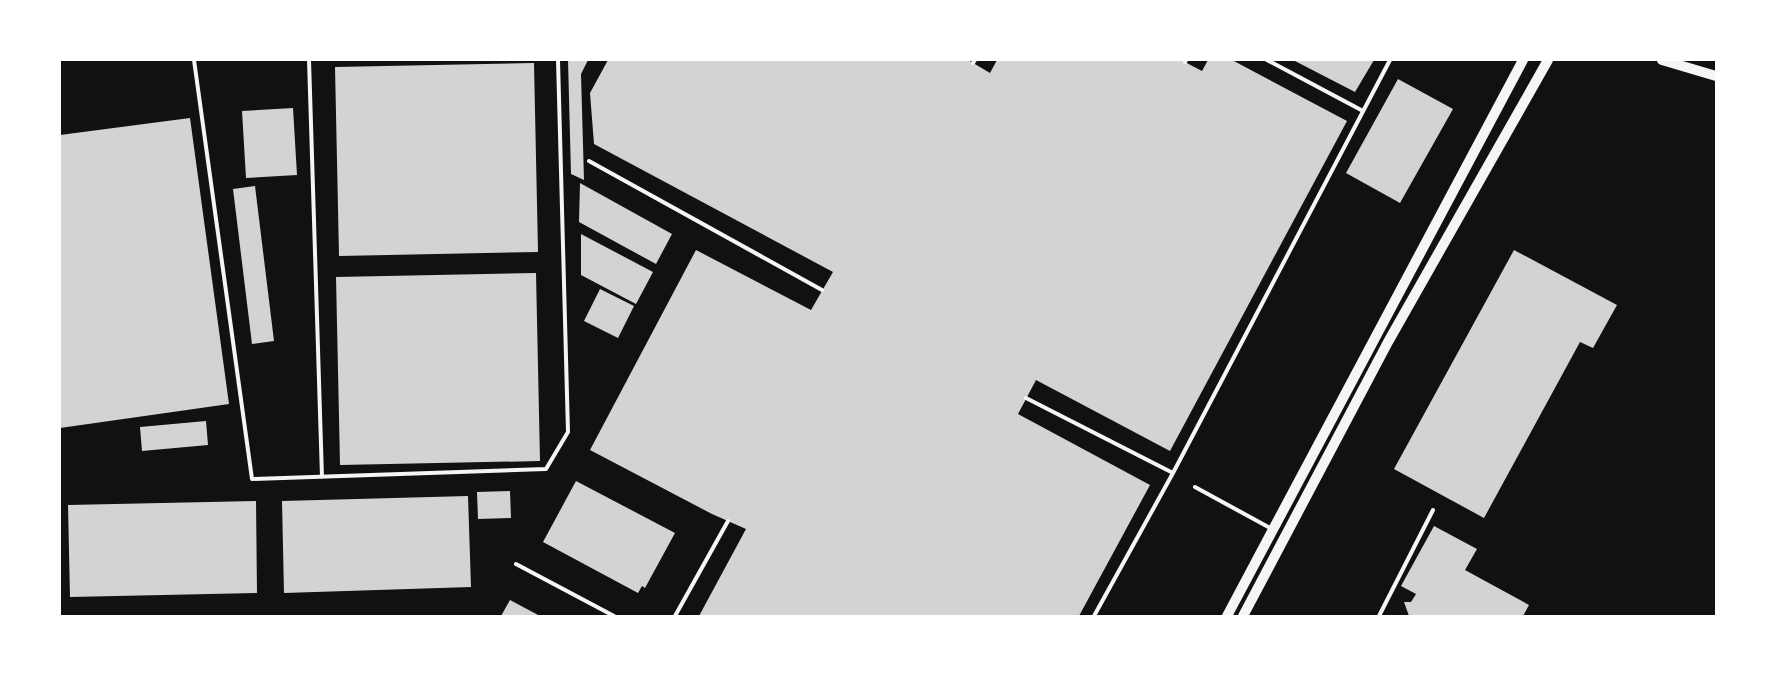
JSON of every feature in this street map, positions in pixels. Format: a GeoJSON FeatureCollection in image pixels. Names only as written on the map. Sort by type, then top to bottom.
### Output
{"type":"FeatureCollection","features":[{"type":"Feature","properties":{"kind":"main road"},"geometry":{"type":"LineString","coordinates":[[1227,616],[1523,60]]}},
{"type":"Feature","properties":{"kind":"main road"},"geometry":{"type":"LineString","coordinates":[[1243,616],[1388,342],[1548,60]]}},
{"type":"Feature","properties":{"kind":"main road"},"geometry":{"type":"LineString","coordinates":[[1662,60],[1716,76]]}},
{"type":"Feature","properties":{"kind":"lane"},"geometry":{"type":"LineString","coordinates":[[194,60],[252,479],[546,469],[568,432],[558,60]]}},
{"type":"Feature","properties":{"kind":"lane"},"geometry":{"type":"LineString","coordinates":[[309,60],[322,477]]}},
{"type":"Feature","properties":{"kind":"lane"},"geometry":{"type":"LineString","coordinates":[[1267,60],[1363,111]]}},
{"type":"Feature","properties":{"kind":"lane"},"geometry":{"type":"LineString","coordinates":[[1094,616],[1173,473],[1390,60]]}},
{"type":"Feature","properties":{"kind":"lane"},"geometry":{"type":"LineString","coordinates":[[589,161],[822,290]]}},
{"type":"Feature","properties":{"kind":"lane"},"geometry":{"type":"LineString","coordinates":[[1026,398],[1173,473]]}},
{"type":"Feature","properties":{"kind":"lane"},"geometry":{"type":"LineString","coordinates":[[1195,487],[1272,529]]}},
{"type":"Feature","properties":{"kind":"lane"},"geometry":{"type":"LineString","coordinates":[[1379,616],[1433,510]]}},
{"type":"Feature","properties":{"kind":"lane"},"geometry":{"type":"LineString","coordinates":[[675,616],[728,521]]}},
{"type":"Feature","properties":{"kind":"lane"},"geometry":{"type":"LineString","coordinates":[[516,564],[614,616]]}},
{"type":"Feature","properties":{"kind":"building"},"geometry":{"type":"Polygon","coordinates":[[[568,60],[588,60],[581,74],[584,180],[571,174],[568,60]]]}},
{"type":"Feature","properties":{"kind":"building"},"geometry":{"type":"Polygon","coordinates":[[[608,60],[968,60],[990,73],[997,60],[1181,60],[1202,71],[1208,60],[1232,60],[1347,121],[1170,451],[1036,380],[1018,414],[1150,485],[1079,616],[699,616],[746,529],[712,514],[590,450],[696,250],[811,310],[833,272],[594,144],[590,93],[608,60]]]}},
{"type":"Feature","properties":{"kind":"building"},"geometry":{"type":"Polygon","coordinates":[[[1293,60],[1374,60],[1355,92],[1293,60]]]}},
{"type":"Feature","properties":{"kind":"building"},"geometry":{"type":"Polygon","coordinates":[[[534,63],[538,252],[339,256],[335,67],[534,63]]]}},
{"type":"Feature","properties":{"kind":"building"},"geometry":{"type":"Polygon","coordinates":[[[1398,79],[1453,109],[1400,203],[1346,173],[1398,79]]]}},
{"type":"Feature","properties":{"kind":"building"},"geometry":{"type":"Polygon","coordinates":[[[293,108],[297,175],[246,178],[242,111],[293,108]]]}},
{"type":"Feature","properties":{"kind":"building"},"geometry":{"type":"Polygon","coordinates":[[[190,118],[229,404],[60,428],[60,135],[190,118]]]}},
{"type":"Feature","properties":{"kind":"building"},"geometry":{"type":"Polygon","coordinates":[[[580,183],[672,234],[656,264],[579,222],[580,183]]]}},
{"type":"Feature","properties":{"kind":"building"},"geometry":{"type":"Polygon","coordinates":[[[255,186],[274,341],[252,344],[233,189],[255,186]]]}},
{"type":"Feature","properties":{"kind":"building"},"geometry":{"type":"Polygon","coordinates":[[[581,234],[653,272],[636,304],[581,275],[581,234]]]}},
{"type":"Feature","properties":{"kind":"building"},"geometry":{"type":"Polygon","coordinates":[[[1514,250],[1617,305],[1593,348],[1580,342],[1484,518],[1394,469],[1514,250]]]}},
{"type":"Feature","properties":{"kind":"building"},"geometry":{"type":"Polygon","coordinates":[[[536,273],[540,461],[340,465],[336,277],[536,273]]]}},
{"type":"Feature","properties":{"kind":"building"},"geometry":{"type":"Polygon","coordinates":[[[600,289],[634,306],[618,338],[584,321],[600,289]]]}},
{"type":"Feature","properties":{"kind":"building"},"geometry":{"type":"Polygon","coordinates":[[[206,421],[208,445],[142,451],[140,427],[206,421]]]}},
{"type":"Feature","properties":{"kind":"building"},"geometry":{"type":"Polygon","coordinates":[[[576,481],[675,533],[645,588],[642,586],[638,593],[543,542],[576,481]]]}},
{"type":"Feature","properties":{"kind":"building"},"geometry":{"type":"Polygon","coordinates":[[[510,491],[511,518],[478,519],[477,492],[510,491]]]}},
{"type":"Feature","properties":{"kind":"building"},"geometry":{"type":"Polygon","coordinates":[[[468,496],[471,587],[284,593],[282,501],[468,496]]]}},
{"type":"Feature","properties":{"kind":"building"},"geometry":{"type":"Polygon","coordinates":[[[256,501],[257,593],[70,597],[68,505],[256,501]]]}},
{"type":"Feature","properties":{"kind":"building"},"geometry":{"type":"Polygon","coordinates":[[[1434,526],[1477,549],[1465,570],[1529,605],[1523,616],[1409,616],[1404,602],[1411,602],[1416,594],[1401,586],[1434,526]]]}},
{"type":"Feature","properties":{"kind":"building"},"geometry":{"type":"Polygon","coordinates":[[[510,600],[540,616],[501,616],[510,600]]]}}]}
